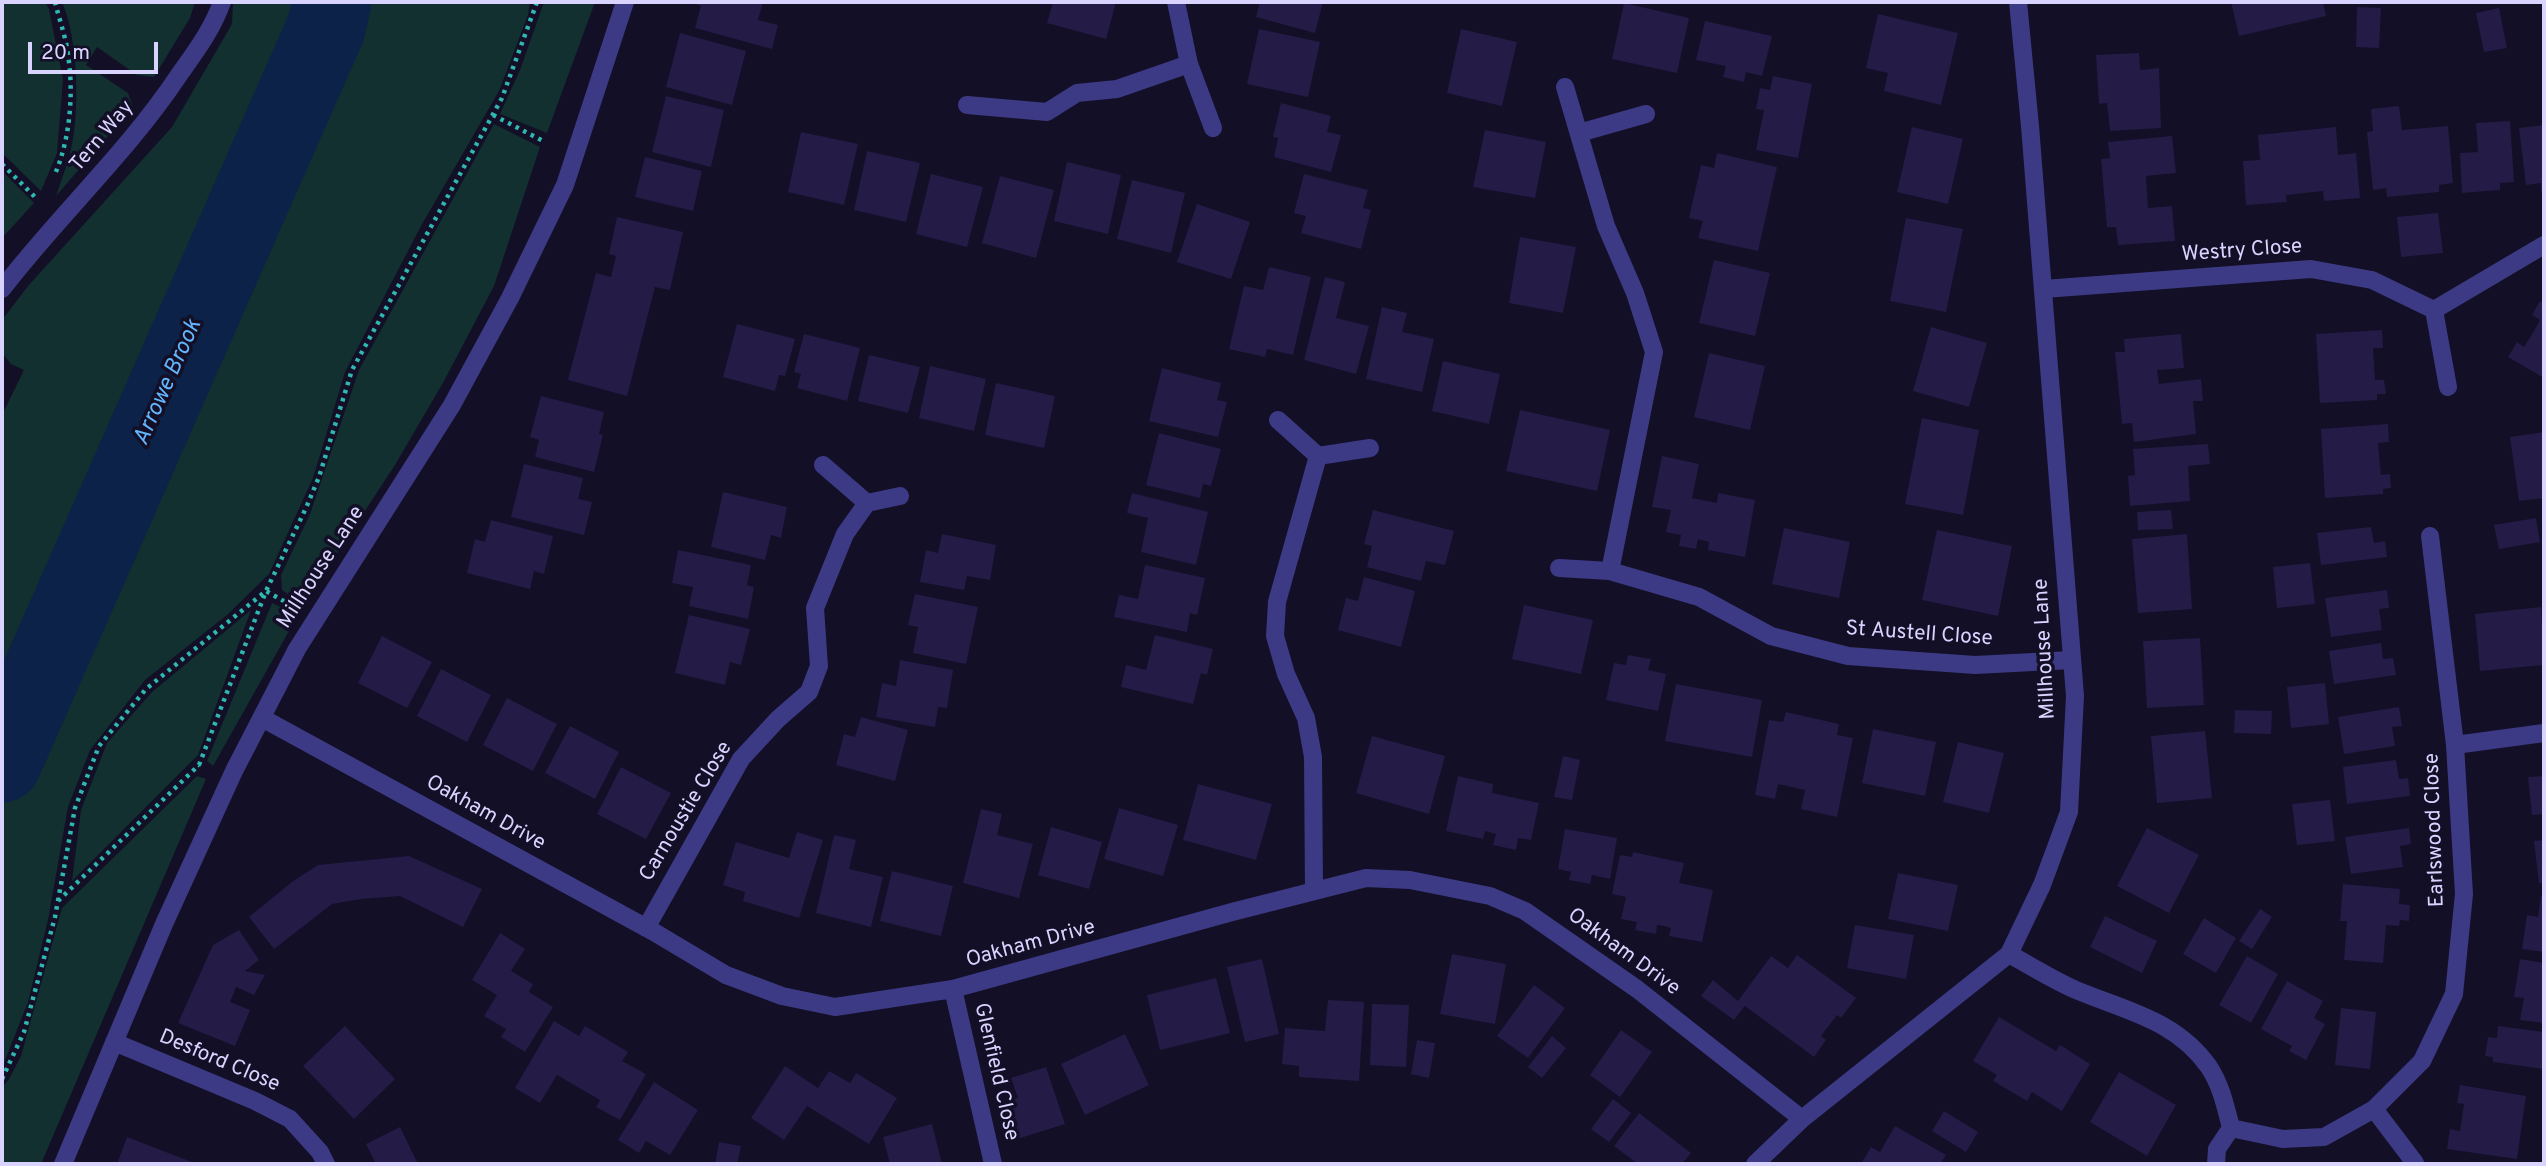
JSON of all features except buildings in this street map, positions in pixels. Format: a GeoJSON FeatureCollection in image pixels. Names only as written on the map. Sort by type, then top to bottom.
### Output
{"type":"FeatureCollection","features":[{"type":"Feature","properties":{"kind":"street","name":"Tern Way"},"geometry":{"type":"LineString","coordinates":[[2,289],[154,113],[213,26],[222,2]]}},
{"type":"Feature","properties":{"kind":"street","name":"Millhouse Lane"},"geometry":{"type":"LineString","coordinates":[[62,1164],[164,924],[228,784],[297,649],[452,405],[510,298],[565,185],[625,2]]}},
{"type":"Feature","properties":{"kind":"street"},"geometry":{"type":"LineString","coordinates":[[1176,2],[1189,64],[1213,128]]}},
{"type":"Feature","properties":{"kind":"street","name":"Millhouse Lane"},"geometry":{"type":"LineString","coordinates":[[1755,1164],[1802,1119],[2009,954],[2042,886],[2069,812],[2075,696],[2018,2]]}},
{"type":"Feature","properties":{"kind":"street"},"geometry":{"type":"LineString","coordinates":[[967,105],[1047,112],[1077,93],[1117,89],[1189,64]]}},
{"type":"Feature","properties":{"kind":"street"},"geometry":{"type":"LineString","coordinates":[[1564,87],[1606,226],[1635,293],[1654,352],[1610,571]]}},
{"type":"Feature","properties":{"kind":"street"},"geometry":{"type":"LineString","coordinates":[[1579,133],[1646,114]]}},
{"type":"Feature","properties":{"kind":"street"},"geometry":{"type":"LineString","coordinates":[[2448,387],[2434,310],[2544,244]]}},
{"type":"Feature","properties":{"kind":"street","name":"Westry Close"},"geometry":{"type":"LineString","coordinates":[[2043,289],[2311,269],[2372,280],[2434,310]]}},
{"type":"Feature","properties":{"kind":"street"},"geometry":{"type":"LineString","coordinates":[[1278,420],[1318,456]]}},
{"type":"Feature","properties":{"kind":"street"},"geometry":{"type":"LineString","coordinates":[[1318,456],[1370,448]]}},
{"type":"Feature","properties":{"kind":"street"},"geometry":{"type":"LineString","coordinates":[[1314,891],[1313,757],[1306,718],[1286,674],[1275,636],[1277,602],[1318,456]]}},
{"type":"Feature","properties":{"kind":"street"},"geometry":{"type":"LineString","coordinates":[[823,465],[867,503],[900,496]]}},
{"type":"Feature","properties":{"kind":"street","name":"Carnoustie Close"},"geometry":{"type":"LineString","coordinates":[[646,928],[741,760],[778,719],[809,692],[819,666],[815,608],[845,534],[867,503]]}},
{"type":"Feature","properties":{"kind":"street","name":"Earlswood Close"},"geometry":{"type":"LineString","coordinates":[[2231,1128],[2283,1139],[2323,1137],[2374,1109],[2422,1061],[2454,994],[2464,894],[2455,745],[2430,536]]}},
{"type":"Feature","properties":{"kind":"street","name":"St Austell Close"},"geometry":{"type":"LineString","coordinates":[[1559,568],[1610,571],[1699,597],[1771,636],[1848,656],[1975,664],[2072,660]]}},
{"type":"Feature","properties":{"kind":"street","name":"Oakham Drive"},"geometry":{"type":"LineString","coordinates":[[262,718],[646,928],[726,975],[782,996],[835,1007],[953,989],[1367,878],[1410,880],[1490,896],[1525,911],[1637,989],[1802,1119]]}},
{"type":"Feature","properties":{"kind":"street"},"geometry":{"type":"LineString","coordinates":[[2455,745],[2544,733]]}},
{"type":"Feature","properties":{"kind":"street"},"geometry":{"type":"LineString","coordinates":[[2009,954],[2075,989],[2166,1026],[2185,1040],[2210,1068],[2223,1097],[2231,1128],[2217,1149],[2216,1164]]}},
{"type":"Feature","properties":{"kind":"street","name":"Glenfield Close"},"geometry":{"type":"LineString","coordinates":[[953,989],[993,1164]]}},
{"type":"Feature","properties":{"kind":"street","name":"Desford Close"},"geometry":{"type":"LineString","coordinates":[[114,1042],[255,1101],[290,1119],[320,1152],[326,1164]]}},
{"type":"Feature","properties":{"kind":"street"},"geometry":{"type":"LineString","coordinates":[[2374,1109],[2416,1163]]}},
{"type":"Feature","properties":{"kind":"path"},"geometry":{"type":"LineString","coordinates":[[43,204],[61,161],[70,116],[68,56],[55,2]]}},
{"type":"Feature","properties":{"kind":"path"},"geometry":{"type":"LineString","coordinates":[[57,901],[199,765],[265,591],[314,487],[352,370],[502,98],[537,2]]}},
{"type":"Feature","properties":{"kind":"path"},"geometry":{"type":"LineString","coordinates":[[493,115],[574,156]]}},
{"type":"Feature","properties":{"kind":"path"},"geometry":{"type":"LineString","coordinates":[[2,164],[61,220]]}},
{"type":"Feature","properties":{"kind":"path"},"geometry":{"type":"LineString","coordinates":[[265,591],[316,619]]}},
{"type":"Feature","properties":{"kind":"path"},"geometry":{"type":"LineString","coordinates":[[2,1079],[24,1032],[57,901],[75,808],[99,746],[146,689],[265,591]]}},
{"type":"Feature","properties":{"kind":"path"},"geometry":{"type":"LineString","coordinates":[[199,765],[228,784]]}},
{"type":"Feature","properties":{"kind":"green space"},"geometry":{"type":"Polygon","coordinates":[[[2,2],[45,2],[49,9],[63,80],[57,153],[41,191],[2,153],[2,2]]]}},
{"type":"Feature","properties":{"kind":"green space"},"geometry":{"type":"Polygon","coordinates":[[[62,2],[195,2],[190,18],[154,77],[137,75],[97,47],[86,65],[128,93],[133,107],[56,196],[71,149],[76,115],[74,54],[62,2]]]}},
{"type":"Feature","properties":{"kind":"green space"},"geometry":{"type":"Polygon","coordinates":[[[233,2],[530,2],[528,15],[499,91],[421,226],[345,372],[313,478],[269,574],[227,615],[145,680],[90,750],[68,807],[48,920],[28,1002],[2,1068],[2,415],[24,370],[11,364],[2,353],[2,320],[28,286],[172,127],[232,24],[233,2]]]}},
{"type":"Feature","properties":{"kind":"green space"},"geometry":{"type":"Polygon","coordinates":[[[544,2],[595,2],[547,133],[500,114],[520,70],[544,2]]]}},
{"type":"Feature","properties":{"kind":"green space"},"geometry":{"type":"Polygon","coordinates":[[[494,124],[540,147],[494,286],[444,381],[395,465],[303,605],[282,590],[281,575],[310,514],[359,370],[494,124]]]}},
{"type":"Feature","properties":{"kind":"green space"},"geometry":{"type":"Polygon","coordinates":[[[2,171],[34,203],[2,238],[2,171]]]}},
{"type":"Feature","properties":{"kind":"green space"},"geometry":{"type":"Polygon","coordinates":[[[272,603],[298,615],[213,766],[207,761],[272,603]]]}},
{"type":"Feature","properties":{"kind":"green space"},"geometry":{"type":"Polygon","coordinates":[[[251,610],[198,755],[72,881],[81,810],[107,743],[152,692],[251,610]]]}},
{"type":"Feature","properties":{"kind":"green space"},"geometry":{"type":"Polygon","coordinates":[[[197,776],[206,779],[41,1164],[2,1164],[2,1088],[21,1056],[62,908],[197,776]]]}},
{"type":"Feature","properties":{"kind":"waterway","name":"Arrowe Brook"},"geometry":{"type":"LineString","coordinates":[[2,763],[326,28],[332,2]]}}]}
